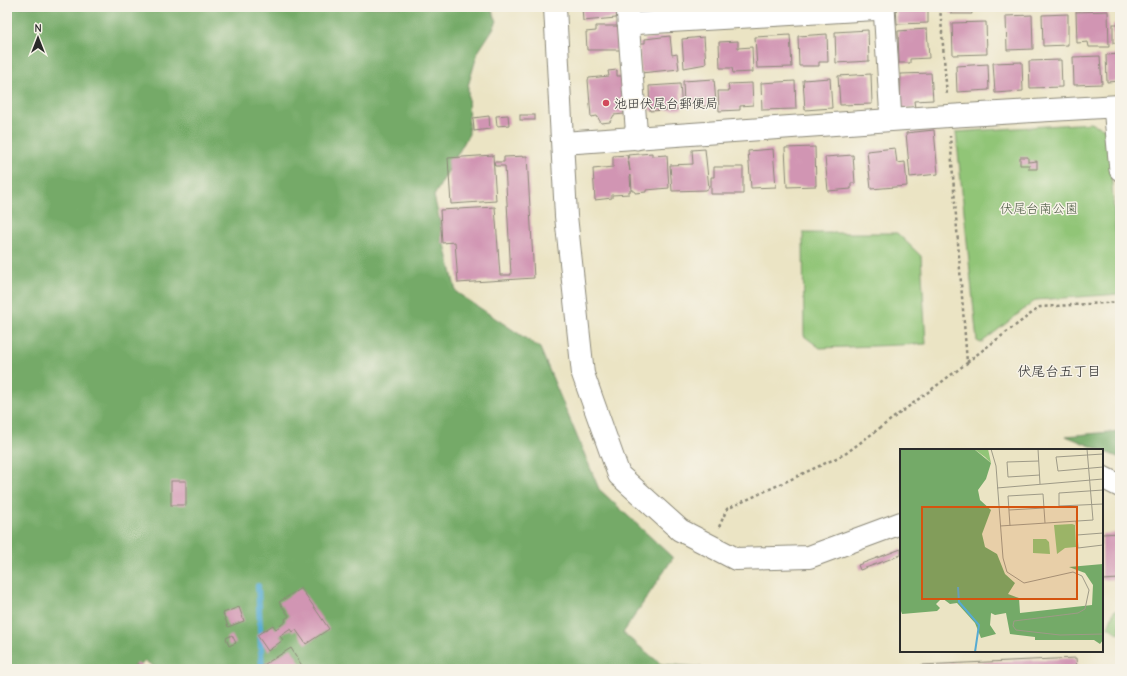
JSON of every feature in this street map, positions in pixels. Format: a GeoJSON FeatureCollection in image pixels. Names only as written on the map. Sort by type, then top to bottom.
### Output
{"type":"FeatureCollection","features":[{"type":"Feature","properties":{"kind":"street"},"geometry":{"type":"LineString","coordinates":[[555,7],[566,216],[583,374],[618,476],[680,530],[736,559],[809,556],[900,523]]}},
{"type":"Feature","properties":{"kind":"street"},"geometry":{"type":"LineString","coordinates":[[637,139],[627,16],[884,8],[890,120]]}},
{"type":"Feature","properties":{"kind":"street"},"geometry":{"type":"LineString","coordinates":[[563,143],[948,116],[1117,106],[1120,170]]}},
{"type":"Feature","properties":{"kind":"street"},"geometry":{"type":"LineString","coordinates":[[1103,478],[1120,486]]}},
{"type":"Feature","properties":{"kind":"path"},"geometry":{"type":"LineString","coordinates":[[940,7],[967,363]]}},
{"type":"Feature","properties":{"kind":"path"},"geometry":{"type":"LineString","coordinates":[[718,530],[728,509],[845,454],[1040,307],[1120,302]]}},
{"type":"Feature","properties":{"kind":"green space"},"geometry":{"type":"Polygon","coordinates":[[[7,7],[490,7],[497,21],[478,52],[468,86],[469,134],[434,196],[456,292],[540,348],[599,489],[673,558],[623,633],[661,664],[701,667],[701,669],[158,669],[145,661],[137,669],[7,669],[7,7]]]}},
{"type":"Feature","properties":{"kind":"green space","name":"伏尾台南公園"},"geometry":{"type":"Polygon","coordinates":[[[1091,123],[1108,130],[1120,294],[1036,300],[981,343],[977,341],[956,132],[1091,123]]]}},
{"type":"Feature","properties":{"kind":"green space"},"geometry":{"type":"Polygon","coordinates":[[[803,233],[897,233],[921,256],[926,344],[820,348],[804,336],[803,233]]]}},
{"type":"Feature","properties":{"kind":"green space"},"geometry":{"type":"Polygon","coordinates":[[[1120,431],[1120,458],[1103,451],[1103,449],[1098,449],[1066,436],[1120,431]]]}},
{"type":"Feature","properties":{"kind":"green space"},"geometry":{"type":"Polygon","coordinates":[[[1120,610],[1120,634],[1108,627],[1114,611],[1120,610]]]}},
{"type":"Feature","properties":{"kind":"building"},"geometry":{"type":"Polygon","coordinates":[[[582,7],[617,7],[617,15],[616,18],[583,21],[582,7]]]}},
{"type":"Feature","properties":{"kind":"building"},"geometry":{"type":"Polygon","coordinates":[[[636,7],[666,7],[666,8],[636,10],[636,7]]]}},
{"type":"Feature","properties":{"kind":"building"},"geometry":{"type":"Polygon","coordinates":[[[896,7],[928,7],[928,23],[897,24],[896,7]]]}},
{"type":"Feature","properties":{"kind":"building"},"geometry":{"type":"Polygon","coordinates":[[[950,7],[971,7],[972,14],[951,14],[950,7]]]}},
{"type":"Feature","properties":{"kind":"building"},"geometry":{"type":"Polygon","coordinates":[[[1108,11],[1109,47],[1089,47],[1088,42],[1077,43],[1076,12],[1108,11]]]}},
{"type":"Feature","properties":{"kind":"building"},"geometry":{"type":"Polygon","coordinates":[[[1068,14],[1068,45],[1043,46],[1042,15],[1068,14]]]}},
{"type":"Feature","properties":{"kind":"building"},"geometry":{"type":"Polygon","coordinates":[[[1032,15],[1033,49],[1007,50],[1006,16],[1032,15]]]}},
{"type":"Feature","properties":{"kind":"building"},"geometry":{"type":"Polygon","coordinates":[[[986,22],[987,54],[953,55],[952,23],[986,22]]]}},
{"type":"Feature","properties":{"kind":"building"},"geometry":{"type":"Polygon","coordinates":[[[1113,24],[1120,24],[1120,43],[1113,43],[1113,24]]]}},
{"type":"Feature","properties":{"kind":"building"},"geometry":{"type":"Polygon","coordinates":[[[596,26],[621,26],[622,50],[587,50],[586,32],[596,31],[596,26]]]}},
{"type":"Feature","properties":{"kind":"building"},"geometry":{"type":"Polygon","coordinates":[[[927,29],[929,58],[910,59],[910,63],[899,63],[898,31],[927,29]]]}},
{"type":"Feature","properties":{"kind":"building"},"geometry":{"type":"Polygon","coordinates":[[[868,30],[869,61],[836,63],[835,32],[868,30]]]}},
{"type":"Feature","properties":{"kind":"building"},"geometry":{"type":"Polygon","coordinates":[[[827,34],[828,62],[819,62],[819,66],[799,66],[798,36],[827,34]]]}},
{"type":"Feature","properties":{"kind":"building"},"geometry":{"type":"Polygon","coordinates":[[[790,35],[792,67],[757,68],[755,37],[790,35]]]}},
{"type":"Feature","properties":{"kind":"building"},"geometry":{"type":"Polygon","coordinates":[[[670,36],[672,55],[677,54],[679,69],[641,73],[639,43],[645,43],[645,39],[670,36]]]}},
{"type":"Feature","properties":{"kind":"building"},"geometry":{"type":"Polygon","coordinates":[[[704,37],[706,64],[684,68],[682,39],[704,37]]]}},
{"type":"Feature","properties":{"kind":"building"},"geometry":{"type":"Polygon","coordinates":[[[738,41],[738,48],[752,47],[753,72],[733,73],[732,68],[720,68],[719,42],[738,41]]]}},
{"type":"Feature","properties":{"kind":"building"},"geometry":{"type":"Polygon","coordinates":[[[1120,54],[1120,81],[1107,82],[1106,55],[1120,54]]]}},
{"type":"Feature","properties":{"kind":"building"},"geometry":{"type":"Polygon","coordinates":[[[1100,56],[1102,84],[1074,85],[1073,57],[1100,56]]]}},
{"type":"Feature","properties":{"kind":"building"},"geometry":{"type":"Polygon","coordinates":[[[1061,60],[1062,87],[1030,88],[1029,61],[1061,60]]]}},
{"type":"Feature","properties":{"kind":"building"},"geometry":{"type":"Polygon","coordinates":[[[1022,62],[1023,91],[995,93],[993,63],[1022,62]]]}},
{"type":"Feature","properties":{"kind":"building"},"geometry":{"type":"Polygon","coordinates":[[[988,64],[989,90],[957,92],[956,66],[988,64]]]}},
{"type":"Feature","properties":{"kind":"building"},"geometry":{"type":"Polygon","coordinates":[[[617,70],[617,76],[624,76],[624,114],[614,115],[610,122],[601,123],[597,116],[591,117],[588,80],[589,78],[609,76],[608,71],[617,70]]]}},
{"type":"Feature","properties":{"kind":"building"},"geometry":{"type":"Polygon","coordinates":[[[931,73],[933,100],[914,101],[915,108],[900,108],[901,74],[931,73]]]}},
{"type":"Feature","properties":{"kind":"building"},"geometry":{"type":"Polygon","coordinates":[[[871,74],[872,104],[840,105],[838,76],[871,74]]]}},
{"type":"Feature","properties":{"kind":"building"},"geometry":{"type":"Polygon","coordinates":[[[830,78],[832,108],[805,110],[803,80],[830,78]]]}},
{"type":"Feature","properties":{"kind":"building"},"geometry":{"type":"Polygon","coordinates":[[[714,79],[716,103],[714,106],[684,106],[683,81],[714,79]]]}},
{"type":"Feature","properties":{"kind":"building"},"geometry":{"type":"Polygon","coordinates":[[[795,81],[796,109],[762,110],[761,83],[795,81]]]}},
{"type":"Feature","properties":{"kind":"building"},"geometry":{"type":"Polygon","coordinates":[[[752,83],[753,105],[740,106],[740,110],[719,111],[718,91],[729,91],[728,84],[752,83]]]}},
{"type":"Feature","properties":{"kind":"building"},"geometry":{"type":"Polygon","coordinates":[[[680,84],[682,109],[650,111],[649,86],[680,84]]]}},
{"type":"Feature","properties":{"kind":"building"},"geometry":{"type":"Polygon","coordinates":[[[508,115],[509,125],[497,126],[496,116],[508,115]]]}},
{"type":"Feature","properties":{"kind":"building"},"geometry":{"type":"Polygon","coordinates":[[[520,115],[535,115],[535,120],[520,120],[520,115]]]}},
{"type":"Feature","properties":{"kind":"building"},"geometry":{"type":"Polygon","coordinates":[[[489,116],[490,129],[474,131],[473,118],[489,116]]]}},
{"type":"Feature","properties":{"kind":"building"},"geometry":{"type":"Polygon","coordinates":[[[934,130],[938,174],[910,177],[906,133],[934,130]]]}},
{"type":"Feature","properties":{"kind":"building"},"geometry":{"type":"Polygon","coordinates":[[[815,147],[816,186],[787,187],[785,148],[815,147]]]}},
{"type":"Feature","properties":{"kind":"building"},"geometry":{"type":"Polygon","coordinates":[[[895,148],[897,163],[905,162],[907,186],[871,189],[867,151],[895,148]]]}},
{"type":"Feature","properties":{"kind":"building"},"geometry":{"type":"Polygon","coordinates":[[[705,149],[709,188],[706,190],[672,191],[670,165],[693,164],[692,150],[705,149]]]}},
{"type":"Feature","properties":{"kind":"building"},"geometry":{"type":"Polygon","coordinates":[[[773,149],[776,187],[751,188],[748,151],[773,149]]]}},
{"type":"Feature","properties":{"kind":"building"},"geometry":{"type":"Polygon","coordinates":[[[652,153],[652,156],[667,155],[669,188],[646,190],[646,192],[635,193],[635,191],[632,191],[631,175],[631,191],[629,191],[629,194],[612,195],[612,198],[595,200],[593,169],[613,167],[613,156],[627,155],[630,171],[628,155],[652,153]]]}},
{"type":"Feature","properties":{"kind":"building"},"geometry":{"type":"Polygon","coordinates":[[[493,155],[496,201],[451,204],[448,158],[493,155]]]}},
{"type":"Feature","properties":{"kind":"building"},"geometry":{"type":"Polygon","coordinates":[[[853,155],[855,183],[851,183],[851,189],[828,191],[825,157],[853,155]]]}},
{"type":"Feature","properties":{"kind":"building"},"geometry":{"type":"Polygon","coordinates":[[[527,156],[534,278],[458,283],[455,242],[442,243],[440,210],[495,207],[500,275],[511,275],[505,166],[495,166],[494,162],[504,162],[504,157],[527,156]]]}},
{"type":"Feature","properties":{"kind":"building"},"geometry":{"type":"Polygon","coordinates":[[[1020,157],[1028,157],[1028,162],[1037,161],[1037,169],[1029,169],[1029,165],[1020,165],[1020,157]]]}},
{"type":"Feature","properties":{"kind":"building"},"geometry":{"type":"Polygon","coordinates":[[[714,167],[743,167],[743,194],[711,194],[711,177],[714,177],[714,167]]]}},
{"type":"Feature","properties":{"kind":"building"},"geometry":{"type":"Polygon","coordinates":[[[171,481],[186,481],[186,505],[171,505],[171,481]]]}},
{"type":"Feature","properties":{"kind":"building"},"geometry":{"type":"Polygon","coordinates":[[[1120,533],[1120,579],[1103,580],[1103,534],[1120,533]]]}},
{"type":"Feature","properties":{"kind":"building"},"geometry":{"type":"Polygon","coordinates":[[[900,549],[900,555],[860,570],[858,565],[900,549]]]}},
{"type":"Feature","properties":{"kind":"building"},"geometry":{"type":"Polygon","coordinates":[[[301,588],[329,629],[306,644],[296,630],[293,632],[291,629],[280,636],[283,640],[268,651],[257,635],[273,625],[276,629],[286,621],[285,619],[289,616],[279,602],[301,588]]]}},
{"type":"Feature","properties":{"kind":"building"},"geometry":{"type":"Polygon","coordinates":[[[239,607],[244,621],[228,627],[223,613],[239,607]]]}},
{"type":"Feature","properties":{"kind":"building"},"geometry":{"type":"Polygon","coordinates":[[[232,635],[236,643],[229,646],[226,638],[232,635]]]}},
{"type":"Feature","properties":{"kind":"building"},"geometry":{"type":"Polygon","coordinates":[[[291,648],[304,669],[257,669],[291,648]]]}},
{"type":"Feature","properties":{"kind":"building"},"geometry":{"type":"Polygon","coordinates":[[[1076,658],[1077,669],[921,669],[921,665],[1076,658]]]}},
{"type":"Feature","properties":{"kind":"building"},"geometry":{"type":"Polygon","coordinates":[[[137,663],[148,669],[134,669],[137,663]]]}},
{"type":"Feature","properties":{"kind":"waterway"},"geometry":{"type":"LineString","coordinates":[[258,586],[262,669]]}},
{"type":"Feature","properties":{"kind":"place","name":"池田伏尾台郵便局"},"geometry":{"type":"Point","coordinates":[606,103]}},
{"type":"Feature","properties":{"kind":"district","name":"伏尾台五丁目"},"geometry":{"type":"Point","coordinates":[1059,371]}}]}
